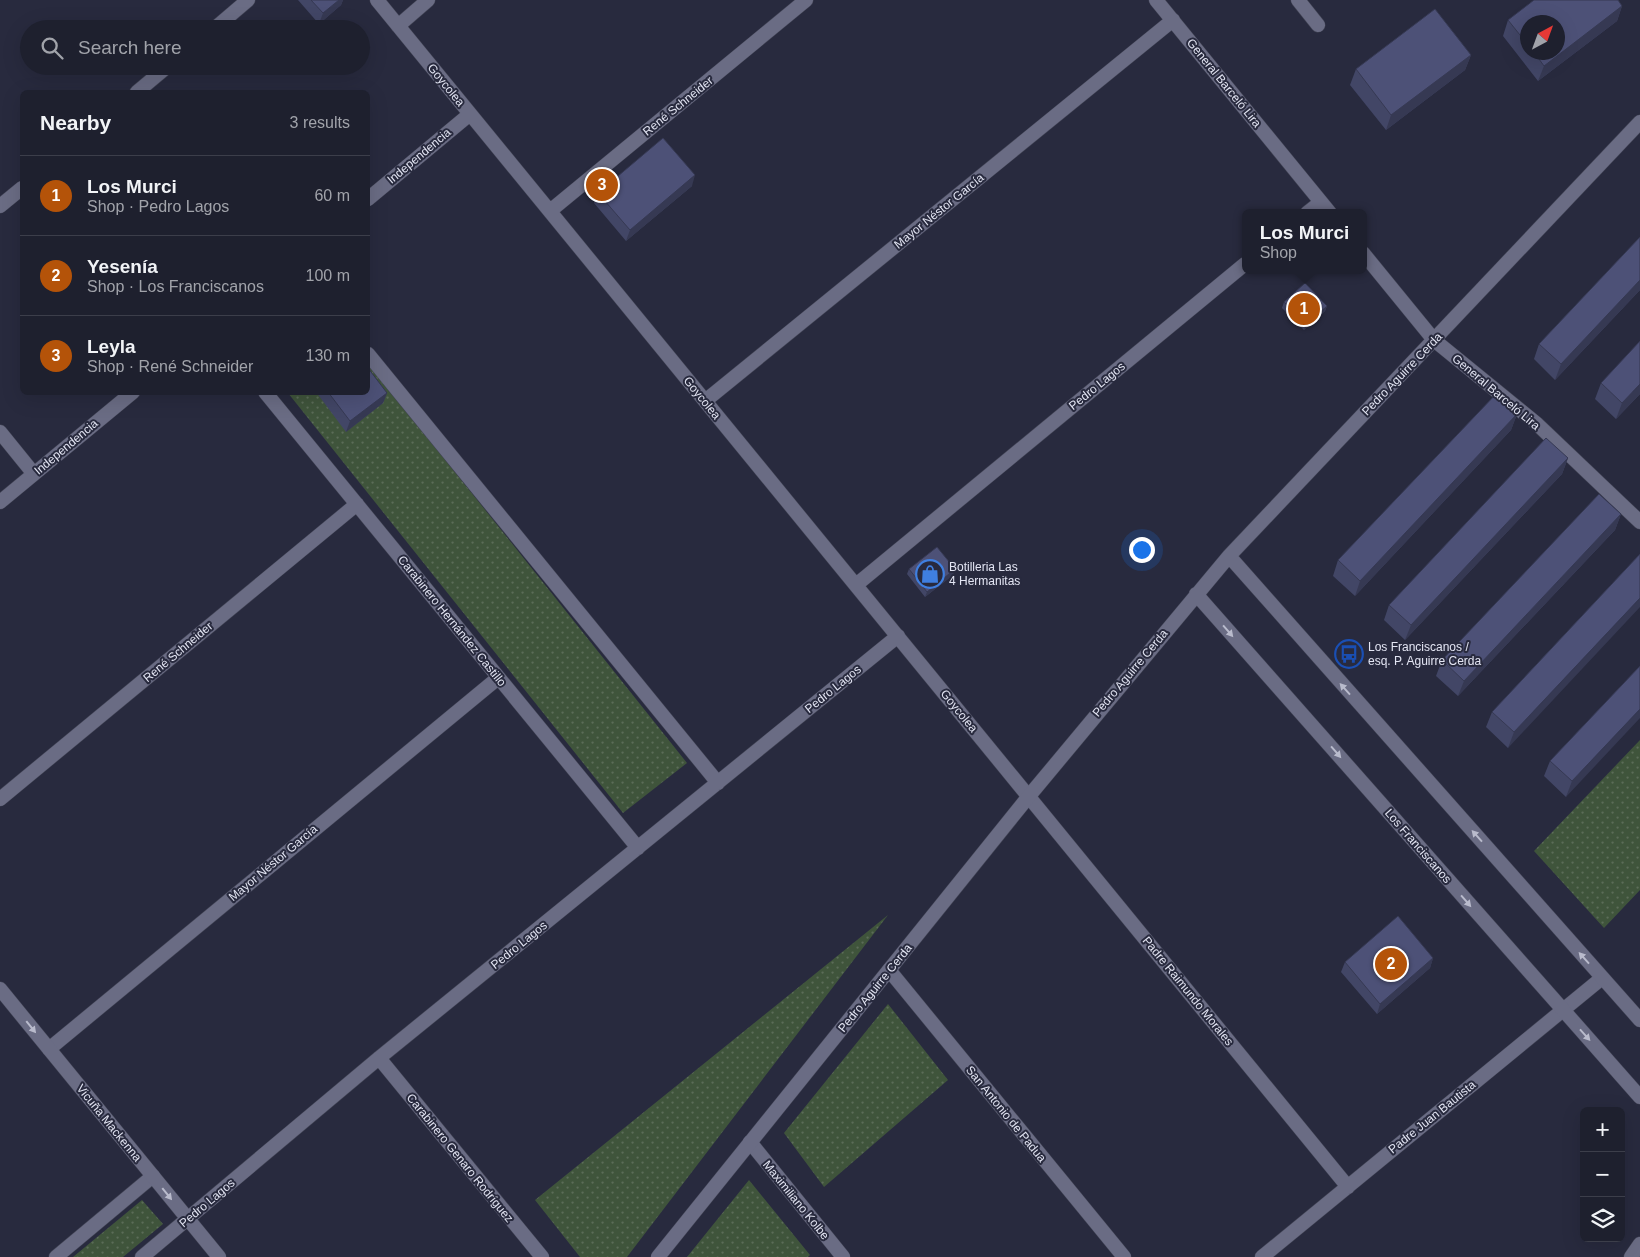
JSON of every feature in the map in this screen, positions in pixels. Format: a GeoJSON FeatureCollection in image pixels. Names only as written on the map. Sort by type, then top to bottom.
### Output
{"type":"FeatureCollection","features":[{"type":"Feature","properties":{"kind":"street"},"geometry":{"type":"LineString","coordinates":[[225,20],[248,0]]}},
{"type":"Feature","properties":{"kind":"street","name":"Goycolea"},"geometry":{"type":"LineString","coordinates":[[377,0],[1029,796]]}},
{"type":"Feature","properties":{"kind":"street"},"geometry":{"type":"LineString","coordinates":[[398,26],[428,0]]}},
{"type":"Feature","properties":{"kind":"street","name":"René Schneider"},"geometry":{"type":"LineString","coordinates":[[550,211],[806,0]]}},
{"type":"Feature","properties":{"kind":"street","name":"General Barceló Lira"},"geometry":{"type":"LineString","coordinates":[[1156,0],[1325,207]]}},
{"type":"Feature","properties":{"kind":"street"},"geometry":{"type":"LineString","coordinates":[[1298,0],[1318,25]]}},
{"type":"Feature","properties":{"kind":"street","name":"Mayor Néstor García"},"geometry":{"type":"LineString","coordinates":[[704,401],[1173,20]]}},
{"type":"Feature","properties":{"kind":"street"},"geometry":{"type":"LineString","coordinates":[[139,90],[157,75]]}},
{"type":"Feature","properties":{"kind":"street","name":"Independencia"},"geometry":{"type":"LineString","coordinates":[[370,196],[470,114]]}},
{"type":"Feature","properties":{"kind":"street","name":"Pedro Aguirre Cerda"},"geometry":{"type":"LineString","coordinates":[[658,1257],[1029,796],[1196,594],[1229,556],[1640,122]]}},
{"type":"Feature","properties":{"kind":"street"},"geometry":{"type":"LineString","coordinates":[[0,206],[20,190]]}},
{"type":"Feature","properties":{"kind":"street","name":"General Barceló Lira"},"geometry":{"type":"LineString","coordinates":[[1367,258],[1434,340],[1537,424],[1640,522]]}},
{"type":"Feature","properties":{"kind":"street","name":"Pedro Lagos"},"geometry":{"type":"LineString","coordinates":[[856,585],[1242,266]]}},
{"type":"Feature","properties":{"kind":"street"},"geometry":{"type":"LineString","coordinates":[[370,356],[718,783]]}},
{"type":"Feature","properties":{"kind":"street","name":"Independencia"},"geometry":{"type":"LineString","coordinates":[[0,502],[129,395]]}},
{"type":"Feature","properties":{"kind":"street","name":"Carabinero Hernández Castillo"},"geometry":{"type":"LineString","coordinates":[[268,395],[638,848]]}},
{"type":"Feature","properties":{"kind":"street"},"geometry":{"type":"LineString","coordinates":[[0,432],[34,474]]}},
{"type":"Feature","properties":{"kind":"street","name":"René Schneider"},"geometry":{"type":"LineString","coordinates":[[0,799],[357,504]]}},
{"type":"Feature","properties":{"kind":"street"},"geometry":{"type":"LineString","coordinates":[[1229,556],[1640,1020]]}},
{"type":"Feature","properties":{"kind":"street","name":"Los Franciscanos"},"geometry":{"type":"LineString","coordinates":[[1196,594],[1640,1097]]}},
{"type":"Feature","properties":{"kind":"street","name":"Pedro Lagos"},"geometry":{"type":"LineString","coordinates":[[142,1257],[379,1058],[898,636]]}},
{"type":"Feature","properties":{"kind":"street","name":"Mayor Néstor García"},"geometry":{"type":"LineString","coordinates":[[49,1049],[498,678]]}},
{"type":"Feature","properties":{"kind":"street","name":"Padre Raimundo Morales"},"geometry":{"type":"LineString","coordinates":[[1029,796],[1348,1187]]}},
{"type":"Feature","properties":{"kind":"street","name":"San Antonio de Padua"},"geometry":{"type":"LineString","coordinates":[[889,970],[1124,1257]]}},
{"type":"Feature","properties":{"kind":"street","name":"Padre Juan Bautista"},"geometry":{"type":"LineString","coordinates":[[1262,1257],[1602,978]]}},
{"type":"Feature","properties":{"kind":"street","name":"Vicuña Mackenna"},"geometry":{"type":"LineString","coordinates":[[0,989],[219,1257]]}},
{"type":"Feature","properties":{"kind":"street","name":"Carabinero Genaro Rodríguez"},"geometry":{"type":"LineString","coordinates":[[379,1058],[542,1257]]}},
{"type":"Feature","properties":{"kind":"street","name":"Maximiliano Kolbe"},"geometry":{"type":"LineString","coordinates":[[750,1142],[843,1257]]}},
{"type":"Feature","properties":{"kind":"street"},"geometry":{"type":"LineString","coordinates":[[56,1257],[153,1176]]}},
{"type":"Feature","properties":{"kind":"street"},"geometry":{"type":"LineString","coordinates":[[1632,1257],[1640,1244]]}},
{"type":"Feature","properties":{"kind":"green space"},"geometry":{"type":"Polygon","coordinates":[[[370,366],[687,763],[623,813],[290,395],[370,395],[370,366]]]}},
{"type":"Feature","properties":{"kind":"green space"},"geometry":{"type":"Polygon","coordinates":[[[1640,740],[1640,890],[1604,928],[1534,851],[1640,740]]]}},
{"type":"Feature","properties":{"kind":"green space"},"geometry":{"type":"Polygon","coordinates":[[[888,915],[627,1257],[580,1257],[535,1200],[888,915]]]}},
{"type":"Feature","properties":{"kind":"green space"},"geometry":{"type":"Polygon","coordinates":[[[888,1004],[948,1080],[824,1187],[784,1133],[888,1004]]]}},
{"type":"Feature","properties":{"kind":"green space"},"geometry":{"type":"Polygon","coordinates":[[[749,1180],[810,1255],[808,1257],[687,1257],[749,1180]]]}},
{"type":"Feature","properties":{"kind":"green space"},"geometry":{"type":"Polygon","coordinates":[[[142,1200],[163,1224],[123,1257],[73,1257],[142,1200]]]}},
{"type":"Feature","properties":{"kind":"building"},"geometry":{"type":"Polygon","coordinates":[[[311,0],[339,0],[323,13],[311,0]]]}},
{"type":"Feature","properties":{"kind":"building"},"geometry":{"type":"Polygon","coordinates":[[[1534,0],[1618,0],[1622,6],[1565,50],[1565,15],[1520,15],[1520,35],[1508,20],[1534,0]]]}},
{"type":"Feature","properties":{"kind":"building"},"geometry":{"type":"Polygon","coordinates":[[[1435,9],[1471,55],[1391,115],[1356,69],[1435,9]]]}},
{"type":"Feature","properties":{"kind":"building"},"geometry":{"type":"Polygon","coordinates":[[[1540,60],[1552,60],[1544,66],[1540,60]]]}},
{"type":"Feature","properties":{"kind":"building"},"geometry":{"type":"Polygon","coordinates":[[[663,138],[695,175],[630,230],[598,193],[663,138]]]}},
{"type":"Feature","properties":{"kind":"building"},"geometry":{"type":"Polygon","coordinates":[[[1640,237],[1640,280],[1561,364],[1539,344],[1640,237]]]}},
{"type":"Feature","properties":{"kind":"building"},"geometry":{"type":"Polygon","coordinates":[[[1305,283],[1327,306],[1306,325],[1284,302],[1305,283]]]}},
{"type":"Feature","properties":{"kind":"building"},"geometry":{"type":"Polygon","coordinates":[[[1640,341],[1640,384],[1622,403],[1601,383],[1640,341]]]}},
{"type":"Feature","properties":{"kind":"building"},"geometry":{"type":"Polygon","coordinates":[[[370,371],[387,393],[350,421],[330,395],[370,395],[370,371]]]}},
{"type":"Feature","properties":{"kind":"building"},"geometry":{"type":"Polygon","coordinates":[[[1496,394],[1517,414],[1360,581],[1338,560],[1496,394]]]}},
{"type":"Feature","properties":{"kind":"building"},"geometry":{"type":"Polygon","coordinates":[[[1546,438],[1568,458],[1411,625],[1389,605],[1546,438]]]}},
{"type":"Feature","properties":{"kind":"building"},"geometry":{"type":"Polygon","coordinates":[[[1599,494],[1621,514],[1464,681],[1442,660],[1599,494]]]}},
{"type":"Feature","properties":{"kind":"building","name":"Botilleria Las 4 Hermanitas"},"geometry":{"type":"Polygon","coordinates":[[[937,547],[955,569],[927,592],[909,569],[937,547]]]}},
{"type":"Feature","properties":{"kind":"building"},"geometry":{"type":"Polygon","coordinates":[[[1640,554],[1640,598],[1514,732],[1492,712],[1640,554]]]}},
{"type":"Feature","properties":{"kind":"building"},"geometry":{"type":"Polygon","coordinates":[[[1640,666],[1640,709],[1572,781],[1550,761],[1640,666]]]}},
{"type":"Feature","properties":{"kind":"building"},"geometry":{"type":"Polygon","coordinates":[[[1398,916],[1433,958],[1380,1004],[1345,962],[1398,916]]]}},
{"type":"Feature","properties":{"kind":"place","name":"Leyla"},"geometry":{"type":"Point","coordinates":[602,185]}},
{"type":"Feature","properties":{"kind":"place","name":"Los Murci"},"geometry":{"type":"Point","coordinates":[1304,309]}},
{"type":"Feature","properties":{"kind":"place","name":"Botilleria Las 4 Hermanitas"},"geometry":{"type":"Point","coordinates":[930,574]}},
{"type":"Feature","properties":{"kind":"place","name":"Los Franciscanos / esq. P. Aguirre Cerda"},"geometry":{"type":"Point","coordinates":[1349,654]}},
{"type":"Feature","properties":{"kind":"place","name":"Yesenía"},"geometry":{"type":"Point","coordinates":[1391,964]}}]}
